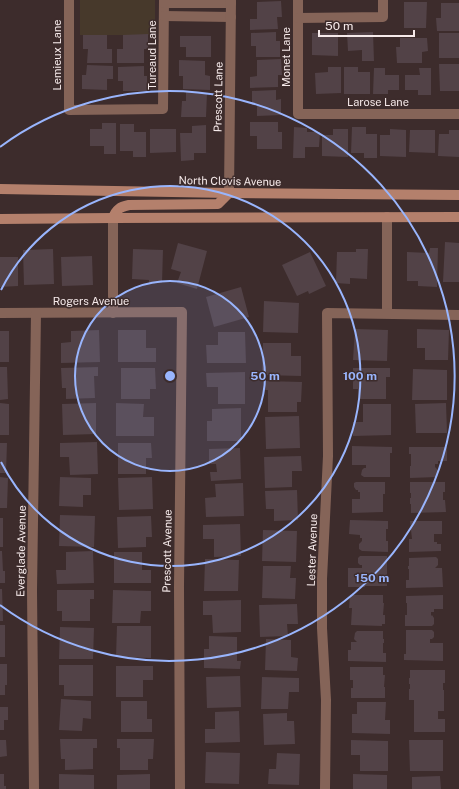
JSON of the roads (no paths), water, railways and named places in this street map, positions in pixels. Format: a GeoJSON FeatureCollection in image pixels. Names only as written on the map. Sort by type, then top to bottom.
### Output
{"type":"FeatureCollection","features":[{"type":"Feature","properties":{"kind":"main road","name":"North Clovis Avenue"},"geometry":{"type":"LineString","coordinates":[[0,190],[459,195]]}},
{"type":"Feature","properties":{"kind":"main road"},"geometry":{"type":"LineString","coordinates":[[113,218],[118,208],[129,205],[218,204],[229,193]]}},
{"type":"Feature","properties":{"kind":"main road"},"geometry":{"type":"LineString","coordinates":[[0,219],[459,217]]}},
{"type":"Feature","properties":{"kind":"street","name":"Lemieux Lane"},"geometry":{"type":"LineString","coordinates":[[69,0],[69,110],[163,109]]}},
{"type":"Feature","properties":{"kind":"street","name":"Monet Lane"},"geometry":{"type":"LineString","coordinates":[[298,0],[298,114]]}},
{"type":"Feature","properties":{"kind":"street"},"geometry":{"type":"LineString","coordinates":[[298,18],[383,17],[383,0]]}},
{"type":"Feature","properties":{"kind":"street"},"geometry":{"type":"LineString","coordinates":[[164,1],[231,1]]}},
{"type":"Feature","properties":{"kind":"street","name":"Tureaud Lane"},"geometry":{"type":"LineString","coordinates":[[163,109],[164,1]]}},
{"type":"Feature","properties":{"kind":"street","name":"Prescott Lane"},"geometry":{"type":"LineString","coordinates":[[229,193],[231,1]]}},
{"type":"Feature","properties":{"kind":"street"},"geometry":{"type":"LineString","coordinates":[[164,16],[231,17]]}},
{"type":"Feature","properties":{"kind":"street","name":"Larose Lane"},"geometry":{"type":"LineString","coordinates":[[298,114],[459,114]]}},
{"type":"Feature","properties":{"kind":"street"},"geometry":{"type":"LineString","coordinates":[[387,217],[387,313],[459,315]]}},
{"type":"Feature","properties":{"kind":"street"},"geometry":{"type":"LineString","coordinates":[[113,218],[113,312]]}},
{"type":"Feature","properties":{"kind":"street","name":"Rogers Avenue"},"geometry":{"type":"LineString","coordinates":[[0,313],[182,312]]}},
{"type":"Feature","properties":{"kind":"street","name":"Prescott Avenue"},"geometry":{"type":"LineString","coordinates":[[180,789],[178,587],[182,312]]}},
{"type":"Feature","properties":{"kind":"street","name":"Everglade Avenue"},"geometry":{"type":"LineString","coordinates":[[34,789],[32,591],[36,313]]}},
{"type":"Feature","properties":{"kind":"street","name":"Lester Avenue"},"geometry":{"type":"LineString","coordinates":[[325,789],[326,700],[322,628],[322,579],[328,456],[327,313],[387,313]]}}]}
